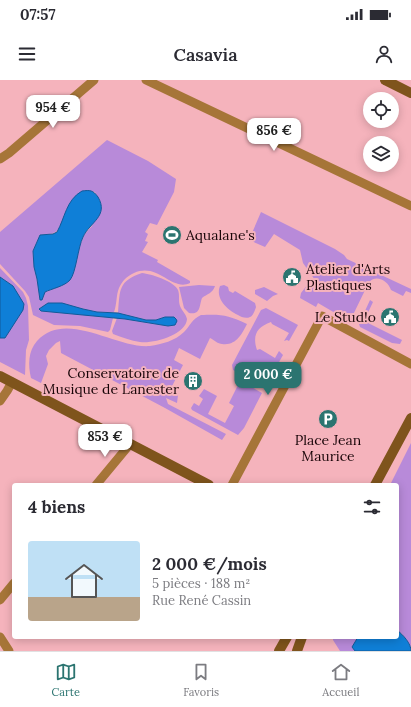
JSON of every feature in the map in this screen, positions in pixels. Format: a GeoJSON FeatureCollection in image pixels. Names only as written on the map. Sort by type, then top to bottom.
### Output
{"type":"FeatureCollection","features":[{"type":"Feature","properties":{"kind":"main road"},"geometry":{"type":"LineString","coordinates":[[385,80],[411,93]]}},
{"type":"Feature","properties":{"kind":"main road"},"geometry":{"type":"LineString","coordinates":[[0,376],[205,483]]}},
{"type":"Feature","properties":{"kind":"main road"},"geometry":{"type":"LineString","coordinates":[[376,483],[411,418]]}},
{"type":"Feature","properties":{"kind":"main road"},"geometry":{"type":"LineString","coordinates":[[279,651],[286,639]]}},
{"type":"Feature","properties":{"kind":"main road"},"geometry":{"type":"LineString","coordinates":[[297,651],[301,639]]}},
{"type":"Feature","properties":{"kind":"street"},"geometry":{"type":"LineString","coordinates":[[0,159],[94,80]]}},
{"type":"Feature","properties":{"kind":"street"},"geometry":{"type":"LineString","coordinates":[[146,80],[411,206]]}},
{"type":"Feature","properties":{"kind":"street"},"geometry":{"type":"LineString","coordinates":[[233,483],[322,316],[411,364]]}},
{"type":"Feature","properties":{"kind":"street"},"geometry":{"type":"LineString","coordinates":[[0,401],[12,382]]}},
{"type":"Feature","properties":{"kind":"street"},"geometry":{"type":"LineString","coordinates":[[98,483],[130,444]]}},
{"type":"Feature","properties":{"kind":"street"},"geometry":{"type":"LineString","coordinates":[[0,600],[12,585]]}},
{"type":"Feature","properties":{"kind":"street"},"geometry":{"type":"LineString","coordinates":[[0,637],[9,651]]}},
{"type":"Feature","properties":{"kind":"shaded area"},"geometry":{"type":"Polygon","coordinates":[[[107,140],[148,161],[176,179],[174,192],[157,225],[150,223],[145,232],[148,234],[145,241],[148,242],[142,252],[158,260],[157,262],[190,281],[190,283],[183,285],[177,284],[150,271],[134,273],[125,279],[120,285],[114,312],[97,312],[48,303],[39,309],[113,318],[110,330],[108,332],[80,326],[54,325],[33,315],[29,297],[0,264],[0,232],[107,140]],[[91,191],[55,232],[40,235],[33,251],[34,267],[41,300],[45,292],[64,284],[84,235],[92,226],[99,200],[95,192],[91,191]]]}},
{"type":"Feature","properties":{"kind":"shaded area"},"geometry":{"type":"Polygon","coordinates":[[[261,212],[335,249],[347,259],[411,289],[411,293],[406,291],[403,296],[391,290],[385,281],[375,279],[369,282],[351,319],[347,320],[318,303],[316,307],[300,298],[301,293],[308,284],[313,284],[315,280],[303,263],[300,250],[274,234],[265,247],[249,240],[261,212]]]}},
{"type":"Feature","properties":{"kind":"shaded area"},"geometry":{"type":"Polygon","coordinates":[[[0,268],[23,292],[28,306],[29,340],[26,350],[25,375],[0,362],[0,338],[5,338],[11,328],[13,286],[0,277],[0,268]]]}},
{"type":"Feature","properties":{"kind":"shaded area"},"geometry":{"type":"Polygon","coordinates":[[[142,273],[162,278],[176,287],[179,292],[180,306],[187,319],[181,330],[168,337],[153,342],[126,339],[113,334],[112,331],[117,318],[168,326],[165,317],[156,320],[146,320],[118,313],[120,292],[124,283],[128,279],[142,273]]]}},
{"type":"Feature","properties":{"kind":"shaded area"},"geometry":{"type":"Polygon","coordinates":[[[199,285],[215,286],[211,292],[202,298],[198,311],[196,313],[189,313],[184,308],[179,287],[199,285]]]}},
{"type":"Feature","properties":{"kind":"shaded area"},"geometry":{"type":"Polygon","coordinates":[[[224,285],[228,287],[229,291],[233,293],[235,291],[255,303],[256,307],[251,316],[247,318],[242,317],[226,307],[219,295],[220,286],[224,285]]]}},
{"type":"Feature","properties":{"kind":"shaded area"},"geometry":{"type":"Polygon","coordinates":[[[264,287],[278,294],[267,301],[255,294],[255,290],[264,287]]]}},
{"type":"Feature","properties":{"kind":"shaded area"},"geometry":{"type":"Polygon","coordinates":[[[370,300],[373,302],[364,321],[402,340],[400,344],[392,343],[360,327],[359,324],[370,300]]]}},
{"type":"Feature","properties":{"kind":"shaded area"},"geometry":{"type":"Polygon","coordinates":[[[266,308],[298,325],[289,341],[284,341],[289,333],[271,322],[262,326],[257,332],[255,340],[257,350],[260,349],[275,358],[279,351],[283,355],[265,387],[233,370],[232,365],[261,310],[266,308]]]}},
{"type":"Feature","properties":{"kind":"shaded area"},"geometry":{"type":"Polygon","coordinates":[[[201,315],[225,316],[247,324],[241,335],[231,343],[220,344],[210,338],[200,359],[179,348],[174,360],[183,365],[170,390],[178,395],[177,403],[166,398],[168,404],[226,434],[222,440],[61,353],[60,341],[49,350],[46,356],[48,364],[41,383],[31,378],[29,368],[30,354],[37,341],[49,332],[62,329],[77,329],[122,342],[150,346],[177,338],[195,318],[201,315]]]}},
{"type":"Feature","properties":{"kind":"shaded area"},"geometry":{"type":"Polygon","coordinates":[[[239,380],[262,393],[244,428],[238,435],[192,410],[191,408],[194,403],[199,406],[203,399],[199,396],[204,389],[217,396],[208,414],[225,423],[234,406],[229,403],[239,383],[236,381],[239,380]]]}},
{"type":"Feature","properties":{"kind":"shaded area"},"geometry":{"type":"Polygon","coordinates":[[[411,443],[411,647],[399,632],[399,483],[391,483],[411,443]]]}},
{"type":"Feature","properties":{"kind":"shaded area"},"geometry":{"type":"Polygon","coordinates":[[[357,639],[352,647],[355,651],[340,651],[333,640],[357,639]]]}},
{"type":"Feature","properties":{"kind":"water"},"geometry":{"type":"Polygon","coordinates":[[[82,191],[91,191],[95,193],[101,204],[100,214],[83,237],[74,272],[70,280],[61,286],[45,292],[42,300],[40,300],[34,267],[33,251],[40,235],[53,234],[57,232],[72,199],[82,191]]]}},
{"type":"Feature","properties":{"kind":"water"},"geometry":{"type":"Polygon","coordinates":[[[0,277],[13,286],[24,304],[23,310],[5,338],[0,338],[0,277]]]}},
{"type":"Feature","properties":{"kind":"water"},"geometry":{"type":"Polygon","coordinates":[[[48,303],[62,303],[97,312],[118,313],[146,320],[174,317],[177,321],[175,325],[168,326],[125,319],[41,311],[39,309],[48,303]]]}},
{"type":"Feature","properties":{"kind":"water"},"geometry":{"type":"Polygon","coordinates":[[[399,632],[408,642],[411,651],[355,651],[352,647],[357,639],[399,639],[399,632]]]}},
{"type":"Feature","properties":{"kind":"place","name":"Aqualane's"},"geometry":{"type":"Point","coordinates":[172,235]}},
{"type":"Feature","properties":{"kind":"place","name":"Atelier d'Arts Plastiques"},"geometry":{"type":"Point","coordinates":[292,277]}},
{"type":"Feature","properties":{"kind":"place","name":"Le Stud!o"},"geometry":{"type":"Point","coordinates":[390,317]}},
{"type":"Feature","properties":{"kind":"place","name":"Conservatoire de Musique de Lanester"},"geometry":{"type":"Point","coordinates":[193,381]}},
{"type":"Feature","properties":{"kind":"place","name":"Place Jean Maurice"},"geometry":{"type":"Point","coordinates":[328,419]}}]}
